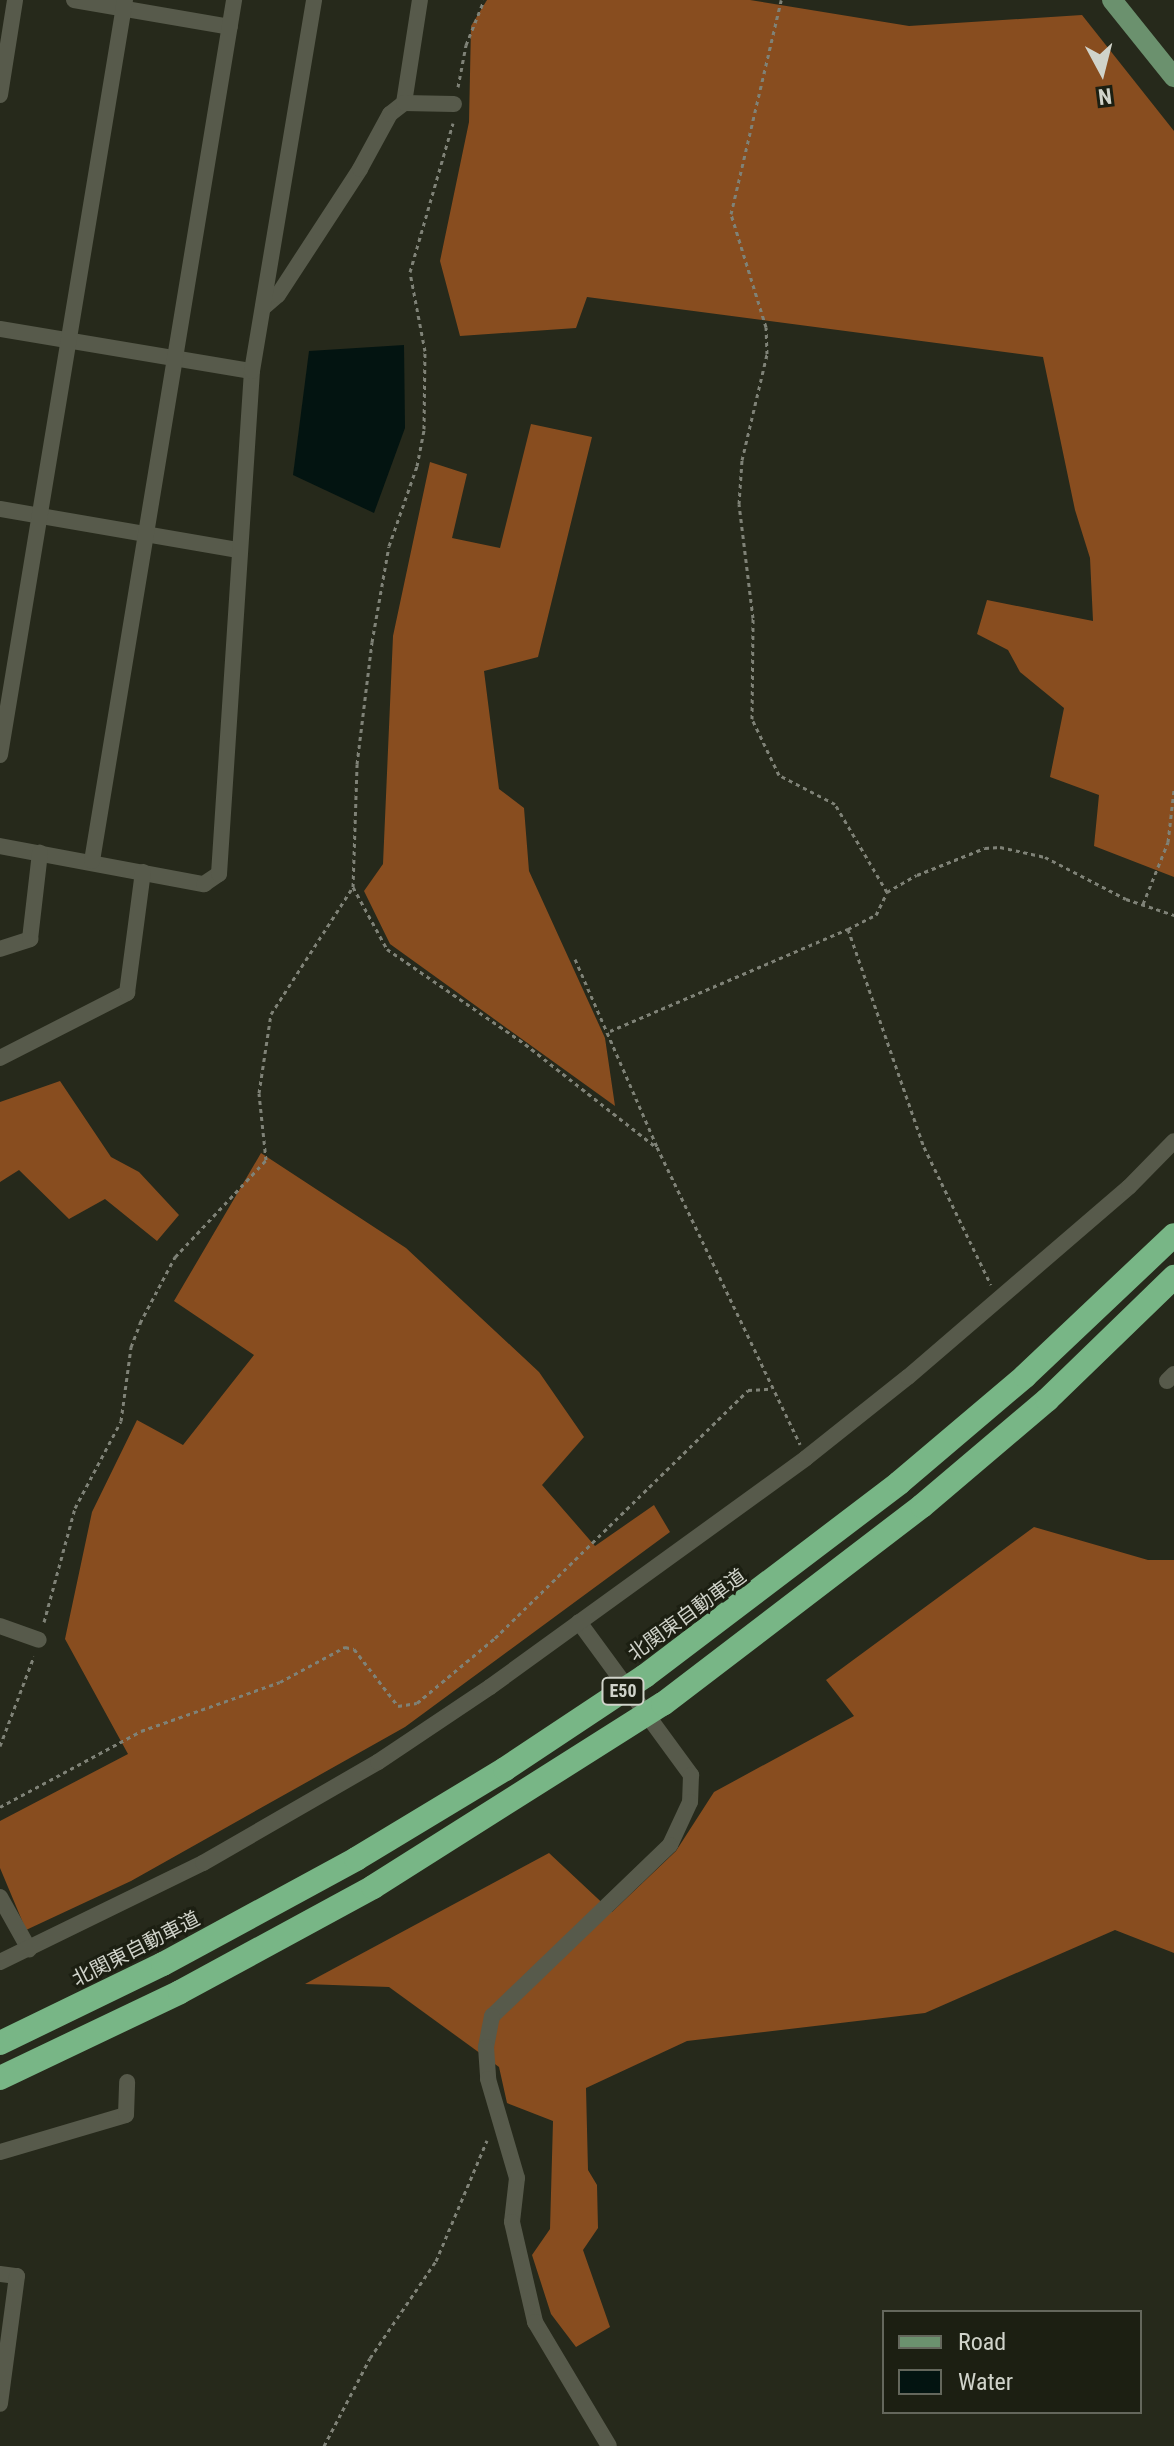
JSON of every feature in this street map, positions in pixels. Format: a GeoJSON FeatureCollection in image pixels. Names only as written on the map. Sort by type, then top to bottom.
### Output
{"type":"FeatureCollection","features":[{"type":"Feature","properties":{"kind":"highway","name":"北関東自動車道"},"geometry":{"type":"LineString","coordinates":[[0,2043],[163,1964],[356,1859],[505,1769],[645,1676],[899,1483],[1025,1376],[1174,1235]]}},
{"type":"Feature","properties":{"kind":"highway","name":"E50"},"geometry":{"type":"LineString","coordinates":[[0,2078],[180,1992],[373,1887],[663,1704],[922,1506],[1047,1400],[1174,1277]]}},
{"type":"Feature","properties":{"kind":"main road"},"geometry":{"type":"LineString","coordinates":[[1112,0],[1174,77]]}},
{"type":"Feature","properties":{"kind":"street"},"geometry":{"type":"LineString","coordinates":[[0,95],[15,0]]}},
{"type":"Feature","properties":{"kind":"street"},"geometry":{"type":"LineString","coordinates":[[74,0],[124,4],[230,27]]}},
{"type":"Feature","properties":{"kind":"street"},"geometry":{"type":"LineString","coordinates":[[92,861],[234,0]]}},
{"type":"Feature","properties":{"kind":"street"},"geometry":{"type":"LineString","coordinates":[[0,846],[204,884],[219,874],[252,371],[314,0]]}},
{"type":"Feature","properties":{"kind":"street"},"geometry":{"type":"LineString","coordinates":[[404,103],[420,0]]}},
{"type":"Feature","properties":{"kind":"street"},"geometry":{"type":"LineString","coordinates":[[0,755],[124,4]]}},
{"type":"Feature","properties":{"kind":"street"},"geometry":{"type":"LineString","coordinates":[[264,307],[278,295],[360,169],[390,114],[404,103],[454,104]]}},
{"type":"Feature","properties":{"kind":"street"},"geometry":{"type":"LineString","coordinates":[[0,329],[252,371]]}},
{"type":"Feature","properties":{"kind":"street"},"geometry":{"type":"LineString","coordinates":[[0,509],[238,550]]}},
{"type":"Feature","properties":{"kind":"street"},"geometry":{"type":"LineString","coordinates":[[0,949],[30,939],[40,853]]}},
{"type":"Feature","properties":{"kind":"street"},"geometry":{"type":"LineString","coordinates":[[0,1058],[127,993],[143,872]]}},
{"type":"Feature","properties":{"kind":"street"},"geometry":{"type":"LineString","coordinates":[[0,1962],[203,1863],[378,1762],[582,1626],[806,1458],[1002,1299],[1174,1141]]}},
{"type":"Feature","properties":{"kind":"street"},"geometry":{"type":"LineString","coordinates":[[0,1626],[39,1640]]}},
{"type":"Feature","properties":{"kind":"street"},"geometry":{"type":"LineString","coordinates":[[582,1626],[691,1775],[690,1802],[670,1845],[492,2016],[487,2068],[517,2178],[512,2222],[535,2322],[609,2446]]}},
{"type":"Feature","properties":{"kind":"street"},"geometry":{"type":"LineString","coordinates":[[0,1897],[29,1949]]}},
{"type":"Feature","properties":{"kind":"street"},"geometry":{"type":"LineString","coordinates":[[0,2152],[126,2115],[127,2082]]}},
{"type":"Feature","properties":{"kind":"street"},"geometry":{"type":"LineString","coordinates":[[0,2274],[17,2276],[0,2404]]}},
{"type":"Feature","properties":{"kind":"path"},"geometry":{"type":"LineString","coordinates":[[484,0],[466,45],[444,166],[410,272],[425,351],[424,429],[417,466],[389,546],[374,628],[357,764],[353,887],[387,949],[525,1044],[657,1147]]}},
{"type":"Feature","properties":{"kind":"path"},"geometry":{"type":"LineString","coordinates":[[781,0],[731,214],[766,327],[767,354],[742,460],[739,504],[753,618],[752,719],[779,775],[835,804],[887,892]]}},
{"type":"Feature","properties":{"kind":"path"},"geometry":{"type":"LineString","coordinates":[[1143,904],[1168,842],[1174,790]]}},
{"type":"Feature","properties":{"kind":"path"},"geometry":{"type":"LineString","coordinates":[[610,1031],[848,929],[876,915],[887,892],[917,875],[985,848],[1000,847],[1045,857],[1143,904],[1174,915]]}},
{"type":"Feature","properties":{"kind":"path"},"geometry":{"type":"LineString","coordinates":[[0,1746],[39,1640],[75,1508],[121,1421],[131,1347],[140,1323],[175,1257],[266,1160],[259,1093],[271,1014],[353,887]]}},
{"type":"Feature","properties":{"kind":"path"},"geometry":{"type":"LineString","coordinates":[[848,929],[924,1147],[974,1256],[1002,1299]]}},
{"type":"Feature","properties":{"kind":"path"},"geometry":{"type":"LineString","coordinates":[[575,959],[610,1031],[657,1147],[770,1389],[806,1458]]}},
{"type":"Feature","properties":{"kind":"path"},"geometry":{"type":"LineString","coordinates":[[0,1807],[141,1731],[280,1682],[345,1647],[354,1649],[398,1706],[417,1703],[495,1638],[748,1390],[770,1389]]}},
{"type":"Feature","properties":{"kind":"path"},"geometry":{"type":"LineString","coordinates":[[324,2446],[370,2358],[436,2261],[498,2114]]}},
{"type":"Feature","properties":{"kind":"shaded area"},"geometry":{"type":"Polygon","coordinates":[[[487,0],[750,0],[909,26],[1082,15],[1174,131],[1174,877],[1094,846],[1099,795],[1050,777],[1064,708],[1020,672],[1008,650],[977,634],[987,600],[1093,621],[1090,558],[1075,510],[1043,357],[587,297],[576,328],[460,336],[440,261],[469,122],[471,26],[487,0]]]}},
{"type":"Feature","properties":{"kind":"shaded area"},"geometry":{"type":"Polygon","coordinates":[[[531,424],[592,437],[538,657],[484,671],[499,789],[524,808],[529,871],[605,1038],[615,1106],[390,944],[364,891],[383,864],[393,636],[430,462],[467,474],[452,538],[500,548],[531,424]]]}},
{"type":"Feature","properties":{"kind":"shaded area"},"geometry":{"type":"Polygon","coordinates":[[[60,1081],[111,1157],[139,1172],[179,1215],[157,1241],[105,1199],[69,1219],[19,1170],[0,1182],[0,1102],[60,1081]]]}},
{"type":"Feature","properties":{"kind":"shaded area"},"geometry":{"type":"Polygon","coordinates":[[[261,1153],[406,1248],[539,1372],[584,1437],[542,1485],[595,1546],[654,1505],[670,1532],[405,1727],[131,1881],[26,1930],[0,1868],[0,1821],[128,1754],[65,1639],[92,1512],[137,1420],[183,1445],[254,1355],[174,1301],[261,1153]]]}},
{"type":"Feature","properties":{"kind":"shaded area"},"geometry":{"type":"Polygon","coordinates":[[[1034,1527],[1148,1560],[1174,1560],[1174,1953],[1115,1930],[925,2013],[687,2041],[586,2088],[588,2170],[597,2185],[598,2228],[583,2250],[610,2327],[576,2347],[551,2314],[532,2255],[550,2229],[553,2121],[507,2103],[499,2067],[389,1987],[305,1984],[549,1853],[612,1912],[676,1851],[714,1792],[854,1716],[826,1680],[1034,1527]]]}},
{"type":"Feature","properties":{"kind":"water"},"geometry":{"type":"Polygon","coordinates":[[[404,345],[405,428],[374,513],[293,475],[309,351],[404,345]]]}}]}
